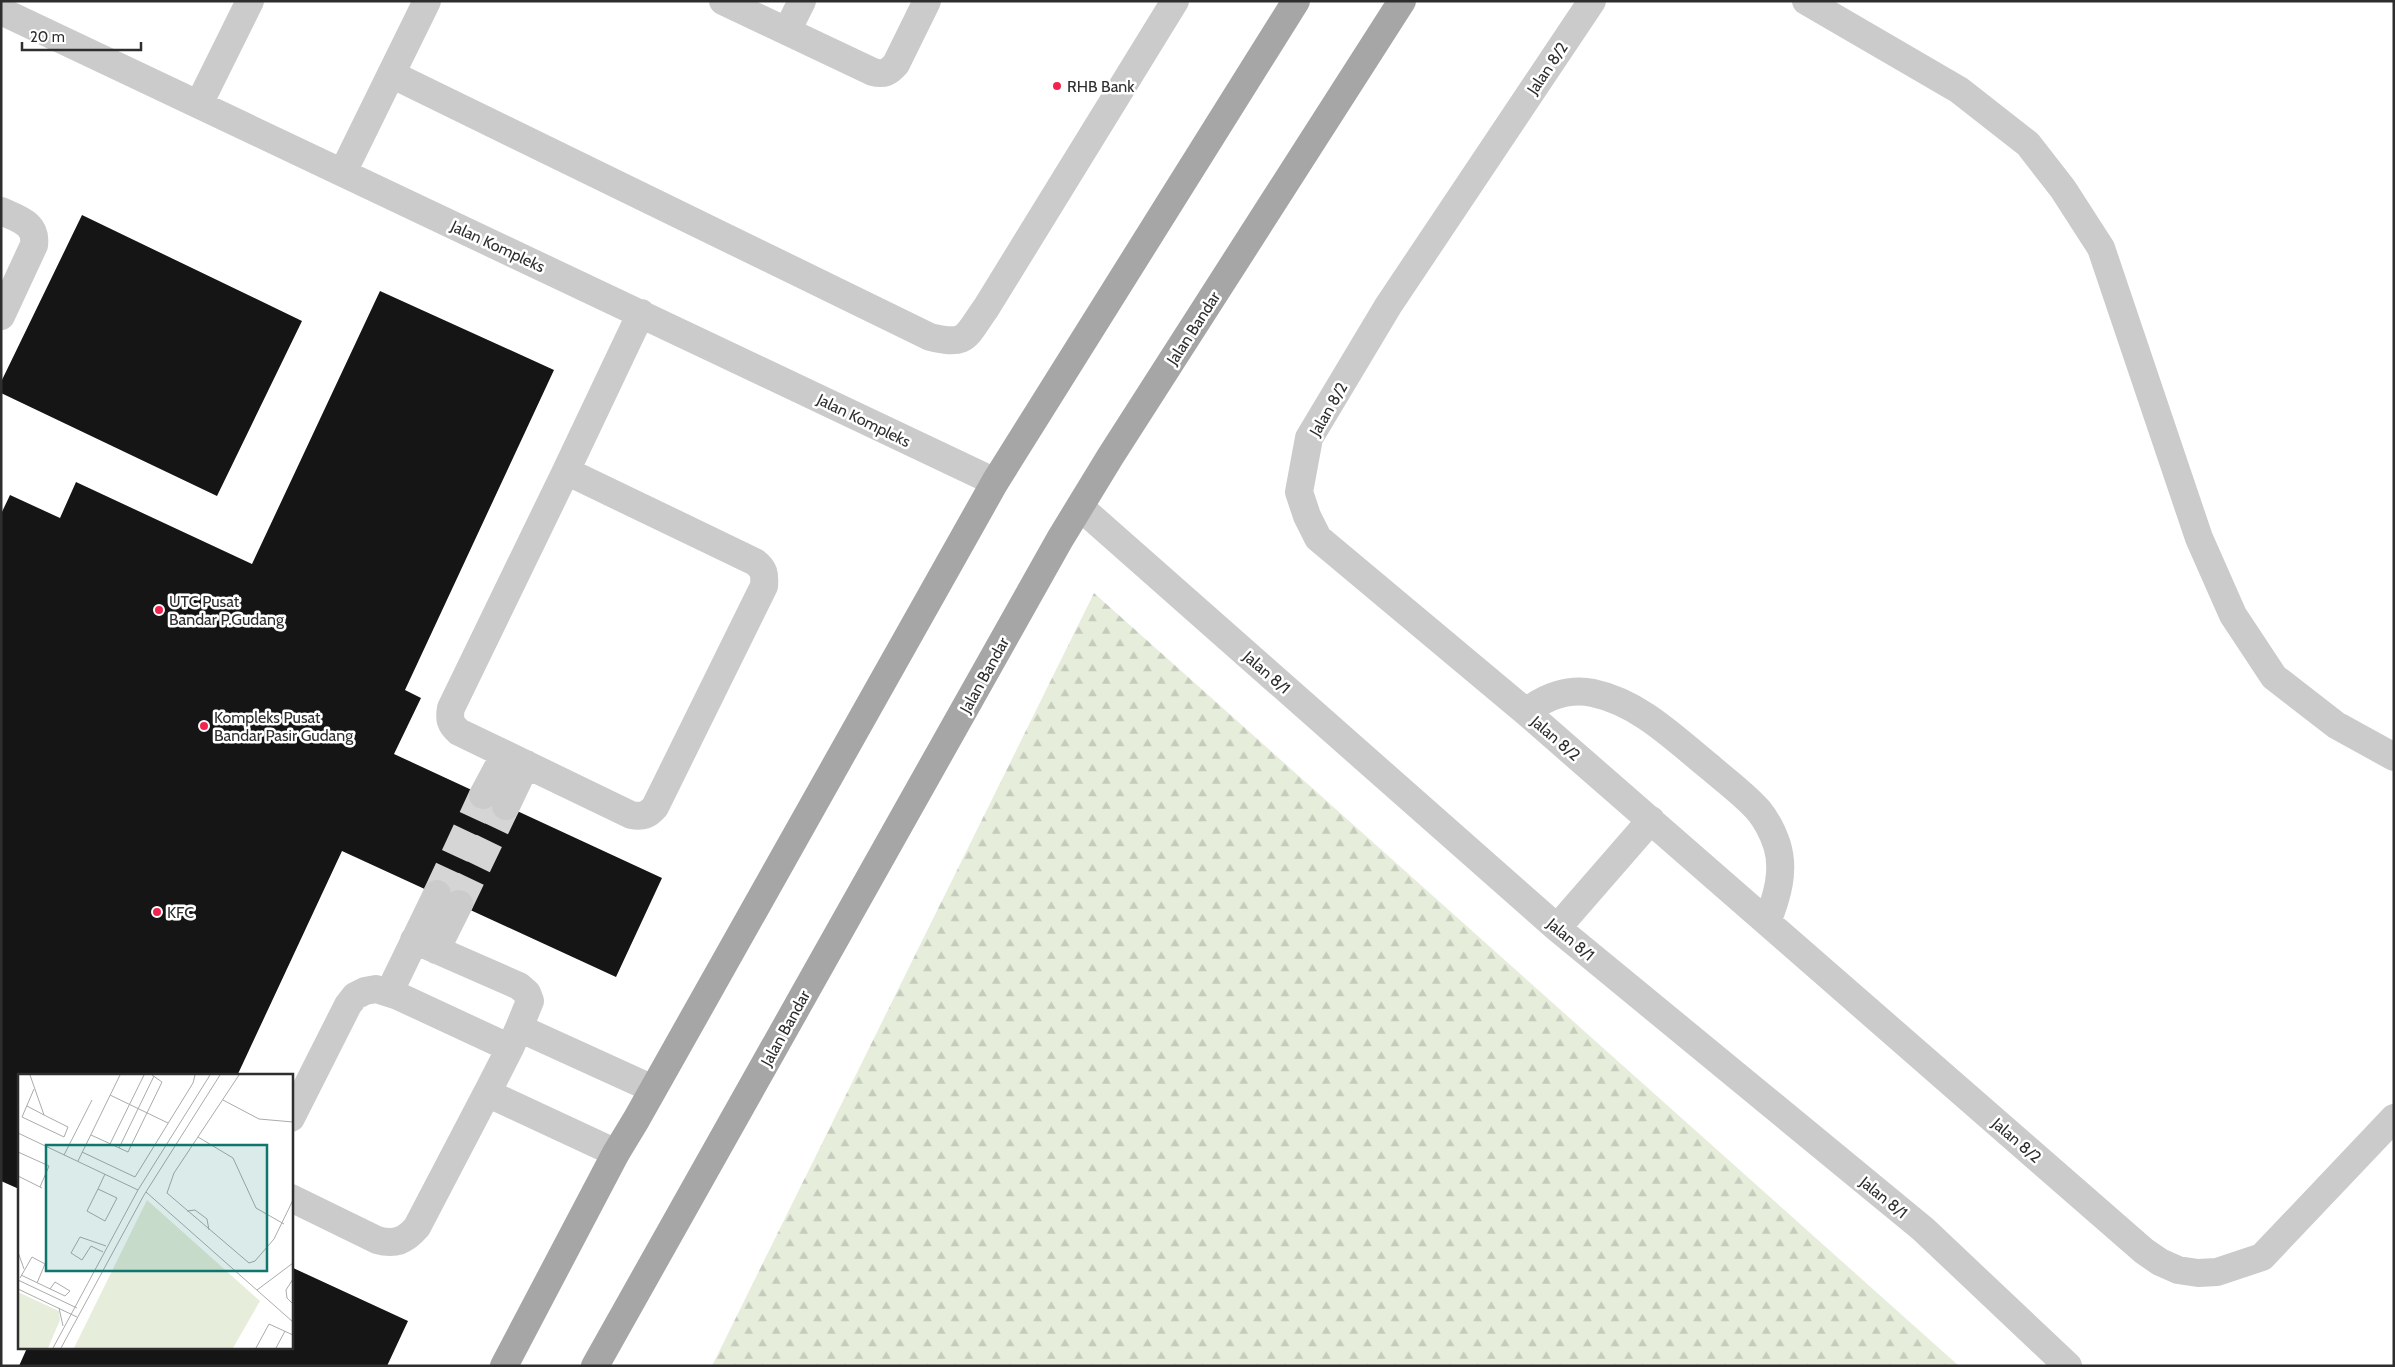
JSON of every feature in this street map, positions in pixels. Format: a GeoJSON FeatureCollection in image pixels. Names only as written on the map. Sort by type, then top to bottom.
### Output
{"type":"FeatureCollection","features":[{"type":"Feature","properties":{"kind":"main road"},"geometry":{"type":"LineString","coordinates":[[504,1366],[616,1153],[995,482],[1296,1]]}},
{"type":"Feature","properties":{"kind":"main road","name":"Jalan Bandar"},"geometry":{"type":"LineString","coordinates":[[595,1366],[1080,507],[1402,1]]}},
{"type":"Feature","properties":{"kind":"street"},"geometry":{"type":"LineString","coordinates":[[199,104],[250,1]]}},
{"type":"Feature","properties":{"kind":"street"},"geometry":{"type":"LineString","coordinates":[[343,172],[427,1]]}},
{"type":"Feature","properties":{"kind":"street"},"geometry":{"type":"LineString","coordinates":[[723,1],[873,72],[882,74],[890,71],[896,64],[927,1]]}},
{"type":"Feature","properties":{"kind":"street"},"geometry":{"type":"LineString","coordinates":[[788,31],[802,1]]}},
{"type":"Feature","properties":{"kind":"street"},"geometry":{"type":"LineString","coordinates":[[391,74],[930,338],[952,342],[960,340],[966,335],[986,308],[1175,1]]}},
{"type":"Feature","properties":{"kind":"street","name":"Jalan 8/2"},"geometry":{"type":"LineString","coordinates":[[1592,1],[1388,306],[1309,438],[1299,492],[1307,516],[1318,538],[1526,712],[2144,1251],[2160,1262],[2178,1270],[2198,1273],[2218,1272],[2262,1257],[2394,1118]]}},
{"type":"Feature","properties":{"kind":"street"},"geometry":{"type":"LineString","coordinates":[[1806,1],[1959,90],[2028,144],[2064,189],[2101,248],[2199,538],[2233,615],[2274,677],[2336,725],[2394,756]]}},
{"type":"Feature","properties":{"kind":"street","name":"Jalan Kompleks"},"geometry":{"type":"LineString","coordinates":[[1,11],[995,482]]}},
{"type":"Feature","properties":{"kind":"street"},"geometry":{"type":"LineString","coordinates":[[1,211],[25,222],[32,228],[35,236],[34,245],[1,316]]}},
{"type":"Feature","properties":{"kind":"street"},"geometry":{"type":"LineString","coordinates":[[566,471],[755,562],[762,568],[765,576],[764,586],[655,806],[649,814],[641,816],[632,815],[459,732],[452,726],[449,718],[451,708],[641,313]]}},
{"type":"Feature","properties":{"kind":"street","name":"Jalan 8/1"},"geometry":{"type":"LineString","coordinates":[[1080,507],[1557,928],[1923,1229],[2068,1366]]}},
{"type":"Feature","properties":{"kind":"street"},"geometry":{"type":"LineString","coordinates":[[1526,712],[1548,698],[1566,693],[1592,693],[1611,699],[1650,719],[1746,798],[1768,824],[1777,846],[1779,858],[1778,891],[1767,922]]}},
{"type":"Feature","properties":{"kind":"street"},"geometry":{"type":"LineString","coordinates":[[495,801],[516,759]]}},
{"type":"Feature","properties":{"kind":"street"},"geometry":{"type":"LineString","coordinates":[[1557,928],[1650,820]]}},
{"type":"Feature","properties":{"kind":"street"},"geometry":{"type":"LineString","coordinates":[[389,992],[425,945],[448,899]]}},
{"type":"Feature","properties":{"kind":"street"},"geometry":{"type":"LineString","coordinates":[[292,1198],[377,1240],[388,1243],[400,1242],[410,1236],[417,1227],[487,1094],[515,1038],[530,1001],[527,992],[519,986],[425,945]]}},
{"type":"Feature","properties":{"kind":"street"},"geometry":{"type":"LineString","coordinates":[[292,1116],[351,1001],[365,990],[376,989],[389,992],[653,1089]]}},
{"type":"Feature","properties":{"kind":"street"},"geometry":{"type":"LineString","coordinates":[[487,1094],[616,1153]]}},
{"type":"Feature","properties":{"kind":"green space"},"geometry":{"type":"Polygon","coordinates":[[[1094,593],[1959,1366],[712,1366],[1094,593]]]}},
{"type":"Feature","properties":{"kind":"building"},"geometry":{"type":"Polygon","coordinates":[[[82,215],[302,321],[217,496],[1,393],[1,382],[82,215]]]}},
{"type":"Feature","properties":{"kind":"building","name":"Kompleks Pusat Bandar Pasir Gudang"},"geometry":{"type":"Polygon","coordinates":[[[380,291],[554,370],[405,690],[421,698],[394,754],[662,878],[616,977],[342,851],[238,1074],[18,1074],[18,1189],[1,1181],[1,514],[10,495],[60,518],[76,482],[252,564],[380,291]]]}},
{"type":"Feature","properties":{"kind":"building"},"geometry":{"type":"Polygon","coordinates":[[[292,1267],[408,1321],[387,1366],[19,1366],[26,1350],[292,1350],[292,1267]]]}},
{"type":"Feature","properties":{"kind":"tunnel"},"geometry":{"type":"LineString","coordinates":[[437,894],[483,795]]}},
{"type":"Feature","properties":{"kind":"tunnel"},"geometry":{"type":"LineString","coordinates":[[459,904],[506,806]]}},
{"type":"Feature","properties":{"kind":"place","name":"RHB Bank"},"geometry":{"type":"Point","coordinates":[1057,86]}},
{"type":"Feature","properties":{"kind":"place","name":"UTC Pusat Bandar P.Gudang"},"geometry":{"type":"Point","coordinates":[159,610]}},
{"type":"Feature","properties":{"kind":"place","name":"Kompleks Pusat Bandar Pasir Gudang"},"geometry":{"type":"Point","coordinates":[204,726]}},
{"type":"Feature","properties":{"kind":"place","name":"KFC"},"geometry":{"type":"Point","coordinates":[157,912]}}]}
